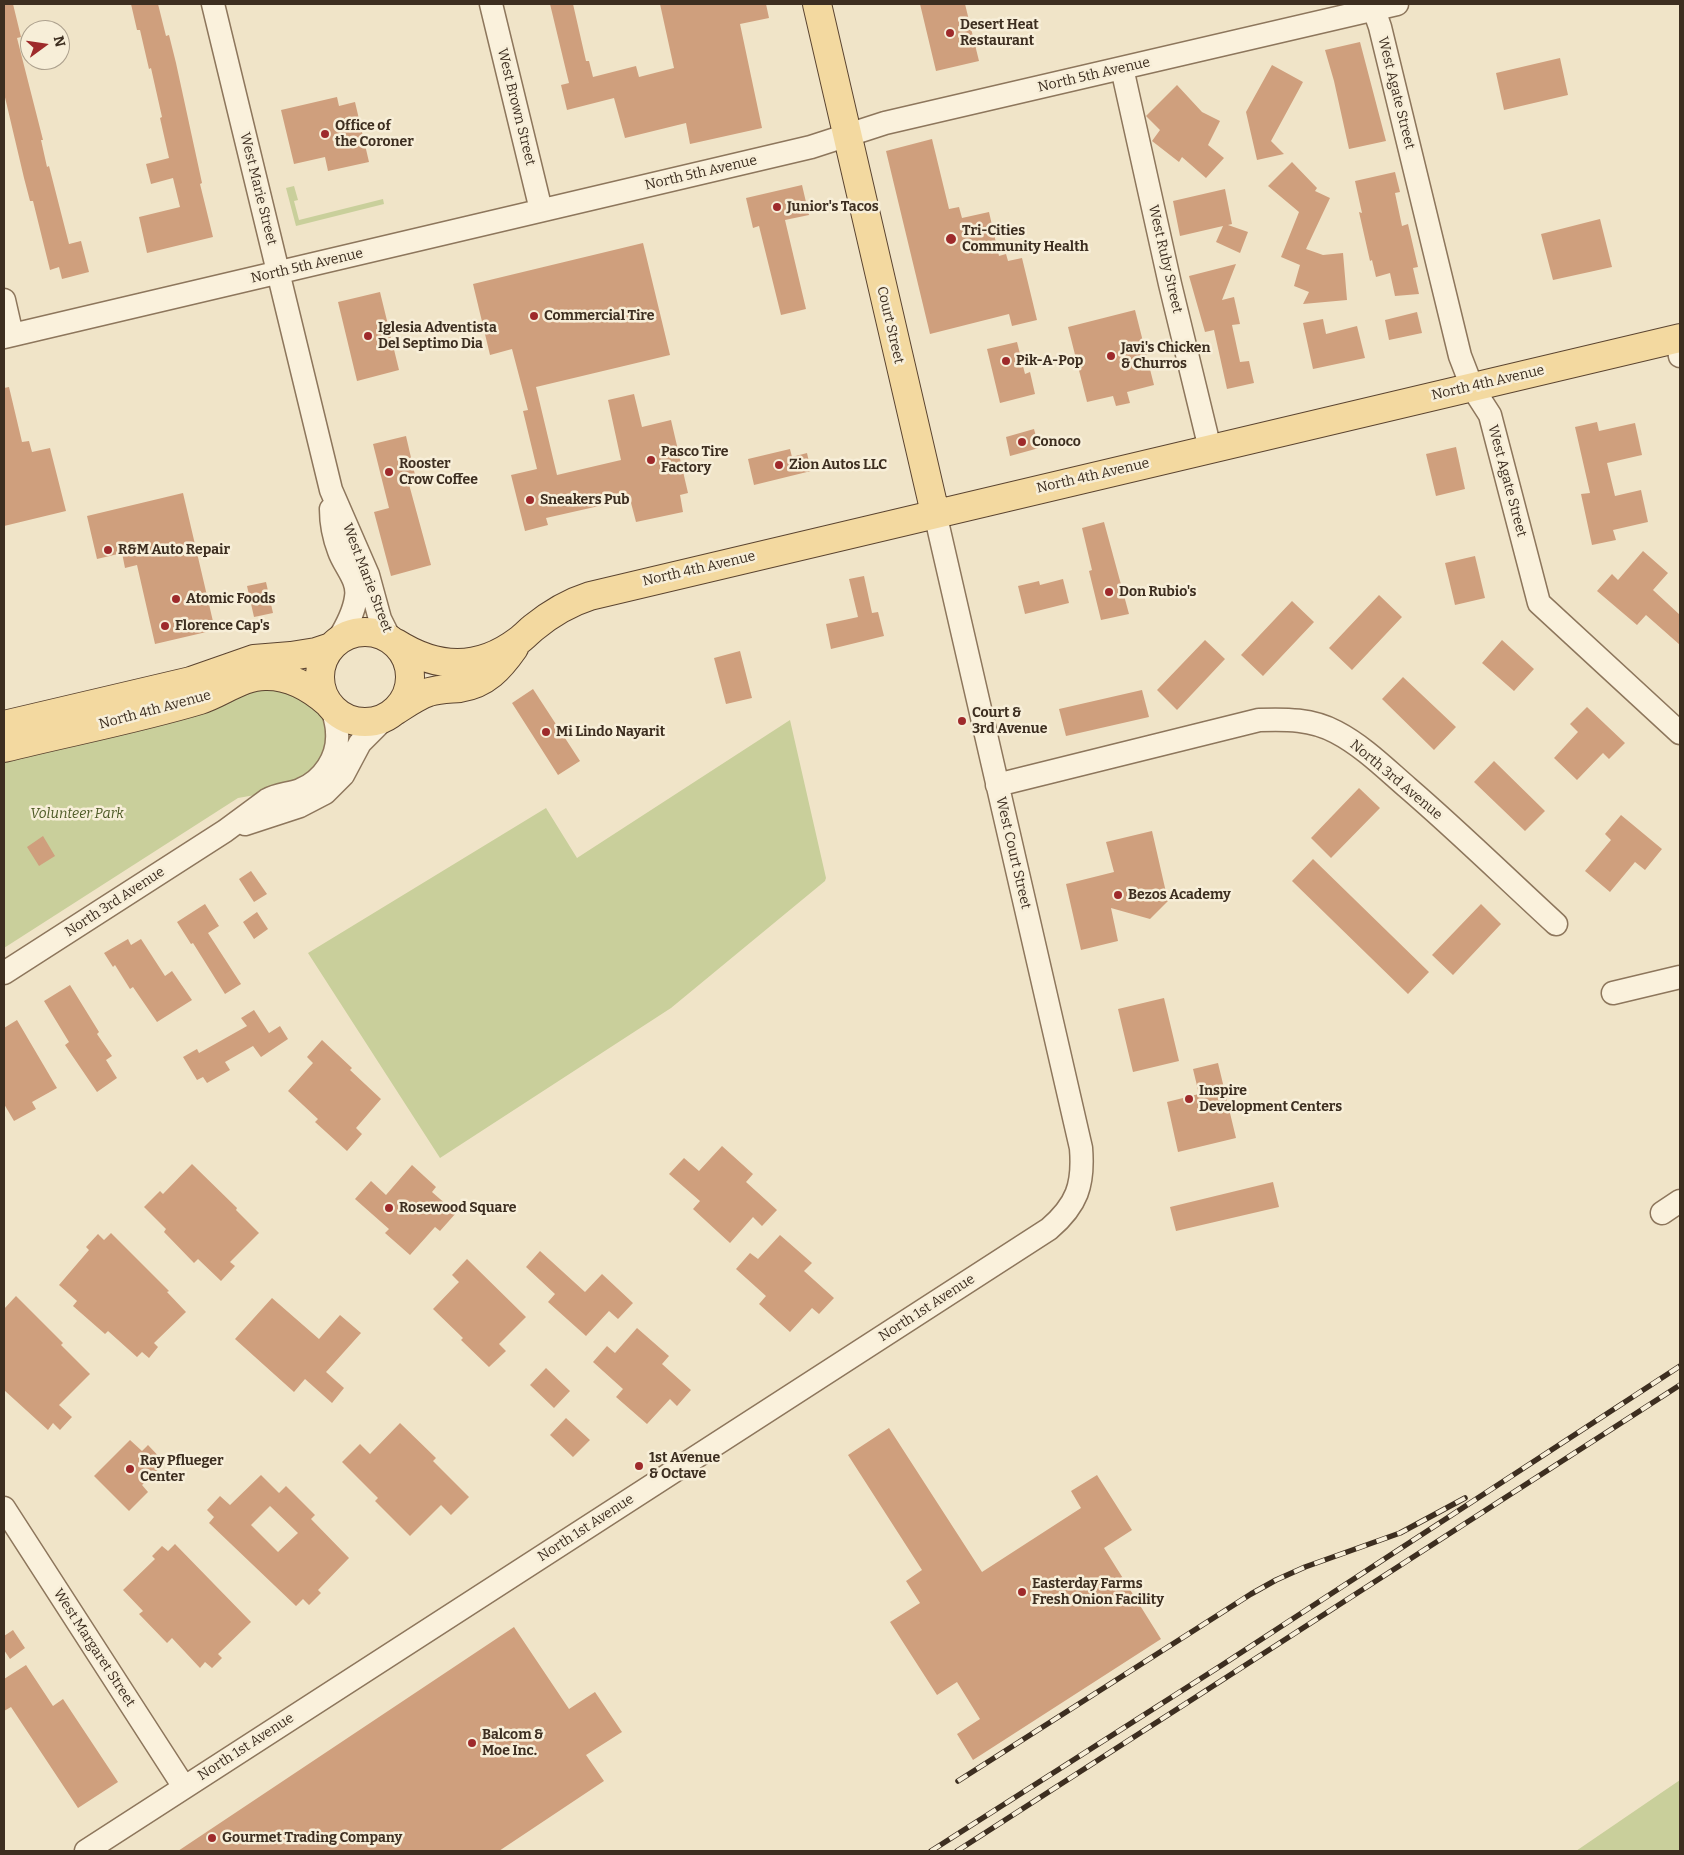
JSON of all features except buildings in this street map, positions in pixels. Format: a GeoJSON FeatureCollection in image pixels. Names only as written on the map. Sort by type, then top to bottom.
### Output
{"type":"FeatureCollection","features":[{"type":"Feature","properties":{"kind":"main road"},"geometry":{"type":"LineString","coordinates":[[817,4],[848,136]]}},
{"type":"Feature","properties":{"kind":"main road","name":"Court Street"},"geometry":{"type":"LineString","coordinates":[[848,136],[935,513]]}},
{"type":"Feature","properties":{"kind":"main road","name":"North 4th Avenue"},"geometry":{"type":"LineString","coordinates":[[393,641],[407,650],[432,660],[457,664],[473,661],[493,655],[518,641],[556,611],[590,596],[1472,387],[1679,344]]}},
{"type":"Feature","properties":{"kind":"main road"},"geometry":{"type":"LineString","coordinates":[[362,631],[377,633],[393,641],[406,657],[410,669],[408,693],[402,704],[390,715],[373,722],[360,722],[345,718],[331,706],[323,692],[320,674],[324,657],[334,644],[347,635],[362,631]]}},
{"type":"Feature","properties":{"kind":"main road","name":"North 4th Avenue"},"geometry":{"type":"LineString","coordinates":[[390,715],[412,700],[431,692],[470,686],[480,682],[496,671],[518,641]]}},
{"type":"Feature","properties":{"kind":"main road","name":"North 4th Avenue"},"geometry":{"type":"LineString","coordinates":[[4,725],[191,681],[254,659],[316,652],[334,644]]}},
{"type":"Feature","properties":{"kind":"main road","name":"North 4th Avenue"},"geometry":{"type":"LineString","coordinates":[[4,748],[186,704],[260,676],[283,677],[299,683],[331,706]]}},
{"type":"Feature","properties":{"kind":"street","name":"West Marie Street"},"geometry":{"type":"LineString","coordinates":[[213,4],[331,490],[364,565],[380,619],[393,641]]}},
{"type":"Feature","properties":{"kind":"street","name":"West Brown Street"},"geometry":{"type":"LineString","coordinates":[[491,4],[541,210]]}},
{"type":"Feature","properties":{"kind":"street","name":"North 5th Avenue"},"geometry":{"type":"LineString","coordinates":[[8,336],[803,149],[885,123],[1373,7],[1397,4]]}},
{"type":"Feature","properties":{"kind":"street","name":"West Agate Street"},"geometry":{"type":"LineString","coordinates":[[1373,7],[1380,27],[1459,350],[1472,387],[1490,415],[1539,603],[1680,733]]}},
{"type":"Feature","properties":{"kind":"street","name":"West Ruby Street"},"geometry":{"type":"LineString","coordinates":[[1122,68],[1170,284],[1210,449]]}},
{"type":"Feature","properties":{"kind":"street"},"geometry":{"type":"LineString","coordinates":[[4,300],[8,336]]}},
{"type":"Feature","properties":{"kind":"street","name":"West Marie Street"},"geometry":{"type":"LineString","coordinates":[[331,490],[331,513],[336,541],[339,552],[354,582],[356,592],[356,599],[349,620],[334,644]]}},
{"type":"Feature","properties":{"kind":"street","name":"West Court Street"},"geometry":{"type":"LineString","coordinates":[[935,513],[1081,1148],[1083,1165],[1078,1194]]}},
{"type":"Feature","properties":{"kind":"street","name":"North 3rd Avenue"},"geometry":{"type":"LineString","coordinates":[[4,974],[225,831],[273,796],[307,787],[321,777],[332,761],[337,745],[338,732],[331,706]]}},
{"type":"Feature","properties":{"kind":"street","name":"North 3rd Avenue"},"geometry":{"type":"LineString","coordinates":[[225,831],[300,806],[325,794],[343,775],[360,743],[390,715]]}},
{"type":"Feature","properties":{"kind":"street","name":"North 3rd Avenue"},"geometry":{"type":"LineString","coordinates":[[997,785],[1259,720],[1284,719],[1307,721],[1336,732],[1369,755],[1430,807],[1556,924]]}},
{"type":"Feature","properties":{"kind":"street"},"geometry":{"type":"LineString","coordinates":[[1613,993],[1680,978]]}},
{"type":"Feature","properties":{"kind":"street","name":"North 1st Avenue"},"geometry":{"type":"LineString","coordinates":[[86,1851],[1048,1229],[1070,1208],[1078,1194]]}},
{"type":"Feature","properties":{"kind":"street","name":"West Margaret Street"},"geometry":{"type":"LineString","coordinates":[[4,1508],[184,1787]]}},
{"type":"Feature","properties":{"kind":"green space"},"geometry":{"type":"Polygon","coordinates":[[[294,186],[298,200],[294,201],[299,220],[383,199],[384,204],[296,226],[286,188],[294,186]]]}},
{"type":"Feature","properties":{"kind":"green space","name":"Volunteer Park"},"geometry":{"type":"Polygon","coordinates":[[[282,683],[326,717],[328,751],[306,779],[255,795],[238,798],[4,948],[4,756],[238,692],[282,683]]]}},
{"type":"Feature","properties":{"kind":"green space"},"geometry":{"type":"Polygon","coordinates":[[[790,720],[826,878],[825,881],[671,1008],[440,1158],[308,953],[546,808],[577,858],[790,720]]]}},
{"type":"Feature","properties":{"kind":"green space"},"geometry":{"type":"Polygon","coordinates":[[[1680,1780],[1680,1851],[1576,1851],[1680,1780]]]}},
{"type":"Feature","properties":{"kind":"railway"},"geometry":{"type":"LineString","coordinates":[[931,1851],[1222,1665],[1680,1366]]}},
{"type":"Feature","properties":{"kind":"railway"},"geometry":{"type":"LineString","coordinates":[[957,1851],[1680,1385]]}},
{"type":"Feature","properties":{"kind":"railway"},"geometry":{"type":"LineString","coordinates":[[958,1781],[1251,1594],[1276,1580],[1305,1567],[1400,1533],[1465,1498]]}},
{"type":"Feature","properties":{"kind":"place","name":"Desert Heat Restaurant"},"geometry":{"type":"Point","coordinates":[950,33]}},
{"type":"Feature","properties":{"kind":"place","name":"Office of the Coroner"},"geometry":{"type":"Point","coordinates":[325,134]}},
{"type":"Feature","properties":{"kind":"place","name":"Junior's Tacos"},"geometry":{"type":"Point","coordinates":[777,207]}},
{"type":"Feature","properties":{"kind":"place","name":"Tri-Cities Community Health"},"geometry":{"type":"Point","coordinates":[951,239]}},
{"type":"Feature","properties":{"kind":"place","name":"Commercial Tire"},"geometry":{"type":"Point","coordinates":[534,316]}},
{"type":"Feature","properties":{"kind":"place","name":"Iglesia Adventista Del Septimo Dia"},"geometry":{"type":"Point","coordinates":[368,336]}},
{"type":"Feature","properties":{"kind":"place","name":"Javi's Chicken & Churros"},"geometry":{"type":"Point","coordinates":[1111,356]}},
{"type":"Feature","properties":{"kind":"place","name":"Pik-A-Pop"},"geometry":{"type":"Point","coordinates":[1006,361]}},
{"type":"Feature","properties":{"kind":"place","name":"Conoco"},"geometry":{"type":"Point","coordinates":[1022,442]}},
{"type":"Feature","properties":{"kind":"place","name":"Pasco Tire Factory"},"geometry":{"type":"Point","coordinates":[651,460]}},
{"type":"Feature","properties":{"kind":"place","name":"Zion Autos LLC"},"geometry":{"type":"Point","coordinates":[779,465]}},
{"type":"Feature","properties":{"kind":"place","name":"Rooster Crow Coffee"},"geometry":{"type":"Point","coordinates":[389,472]}},
{"type":"Feature","properties":{"kind":"place","name":"Sneakers Pub"},"geometry":{"type":"Point","coordinates":[530,500]}},
{"type":"Feature","properties":{"kind":"place","name":"R&M Auto Repair"},"geometry":{"type":"Point","coordinates":[108,550]}},
{"type":"Feature","properties":{"kind":"place","name":"Don Rubio's"},"geometry":{"type":"Point","coordinates":[1109,592]}},
{"type":"Feature","properties":{"kind":"place","name":"Atomic Foods"},"geometry":{"type":"Point","coordinates":[176,599]}},
{"type":"Feature","properties":{"kind":"place","name":"Florence Cap's"},"geometry":{"type":"Point","coordinates":[165,626]}},
{"type":"Feature","properties":{"kind":"place","name":"Court & 3rd Avenue"},"geometry":{"type":"Point","coordinates":[962,721]}},
{"type":"Feature","properties":{"kind":"place","name":"Mi Lindo Nayarit"},"geometry":{"type":"Point","coordinates":[546,732]}},
{"type":"Feature","properties":{"kind":"place","name":"Bezos Academy"},"geometry":{"type":"Point","coordinates":[1118,895]}},
{"type":"Feature","properties":{"kind":"place","name":"Inspire Development Centers"},"geometry":{"type":"Point","coordinates":[1189,1099]}},
{"type":"Feature","properties":{"kind":"place","name":"Rosewood Square"},"geometry":{"type":"Point","coordinates":[389,1208]}},
{"type":"Feature","properties":{"kind":"place","name":"1st Avenue & Octave"},"geometry":{"type":"Point","coordinates":[639,1466]}},
{"type":"Feature","properties":{"kind":"place","name":"Ray Pflueger Center"},"geometry":{"type":"Point","coordinates":[130,1469]}},
{"type":"Feature","properties":{"kind":"place","name":"Easterday Farms Fresh Onion Facility"},"geometry":{"type":"Point","coordinates":[1022,1592]}},
{"type":"Feature","properties":{"kind":"place","name":"Balcom & Moe Inc."},"geometry":{"type":"Point","coordinates":[472,1743]}},
{"type":"Feature","properties":{"kind":"place","name":"Gourmet Trading Company"},"geometry":{"type":"Point","coordinates":[212,1838]}}]}
